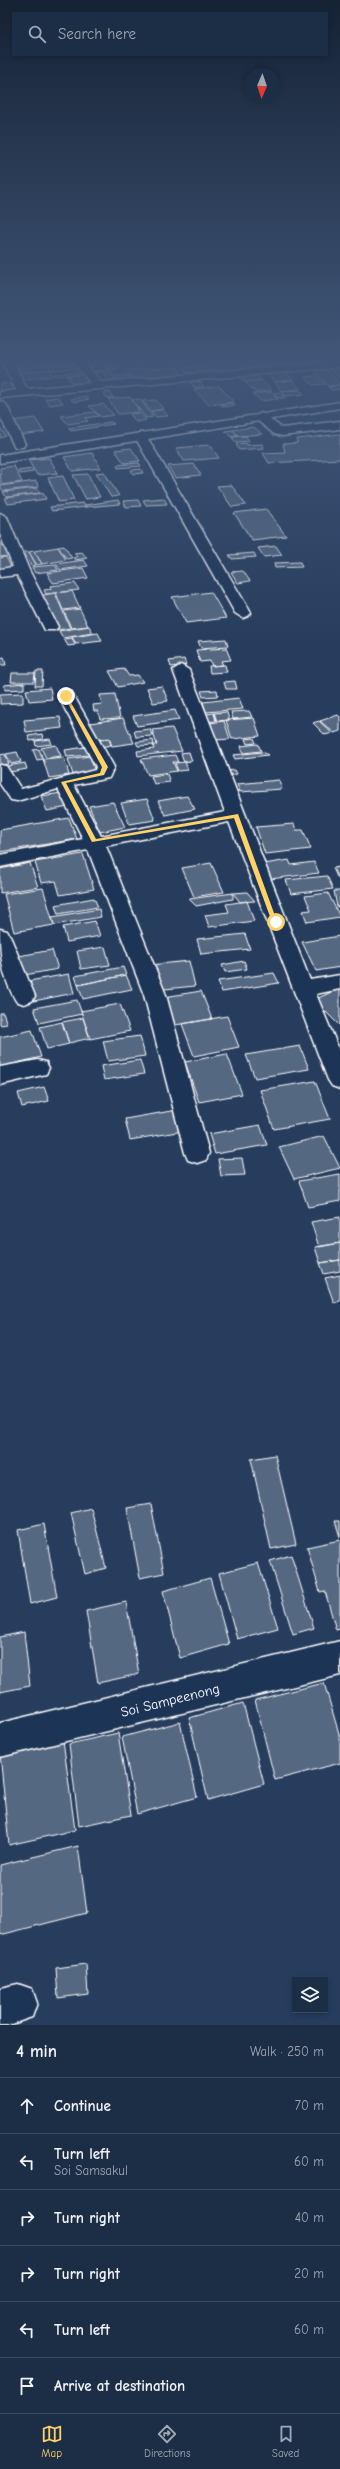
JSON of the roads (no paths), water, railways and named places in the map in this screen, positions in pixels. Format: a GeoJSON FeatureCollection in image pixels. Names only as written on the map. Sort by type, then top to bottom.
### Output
{"type":"FeatureCollection","features":[{"type":"Feature","properties":{"kind":"street"},"geometry":{"type":"LineString","coordinates":[[0,459],[28,454]]}},
{"type":"Feature","properties":{"kind":"street"},"geometry":{"type":"LineString","coordinates":[[151,454],[243,613]]}},
{"type":"Feature","properties":{"kind":"street"},"geometry":{"type":"LineString","coordinates":[[0,517],[22,570],[50,627]]}},
{"type":"Feature","properties":{"kind":"street"},"geometry":{"type":"LineString","coordinates":[[0,573],[22,570]]}},
{"type":"Feature","properties":{"kind":"street"},"geometry":{"type":"LineString","coordinates":[[181,670],[276,922],[340,1080]]}},
{"type":"Feature","properties":{"kind":"street"},"geometry":{"type":"LineString","coordinates":[[0,770],[17,796],[63,782],[102,774],[105,767],[66,696]]}},
{"type":"Feature","properties":{"kind":"street"},"geometry":{"type":"LineString","coordinates":[[63,782],[94,841],[155,995],[197,1153]]}},
{"type":"Feature","properties":{"kind":"street"},"geometry":{"type":"LineString","coordinates":[[0,861],[94,841],[236,816]]}},
{"type":"Feature","properties":{"kind":"street"},"geometry":{"type":"LineString","coordinates":[[0,936],[24,996]]}},
{"type":"Feature","properties":{"kind":"street"},"geometry":{"type":"LineString","coordinates":[[304,989],[340,982]]}},
{"type":"Feature","properties":{"kind":"street"},"geometry":{"type":"LineString","coordinates":[[0,1076],[38,1068]]}},
{"type":"Feature","properties":{"kind":"street","name":"Soi Sampeenong"},"geometry":{"type":"LineString","coordinates":[[0,1740],[340,1658]]}}]}
